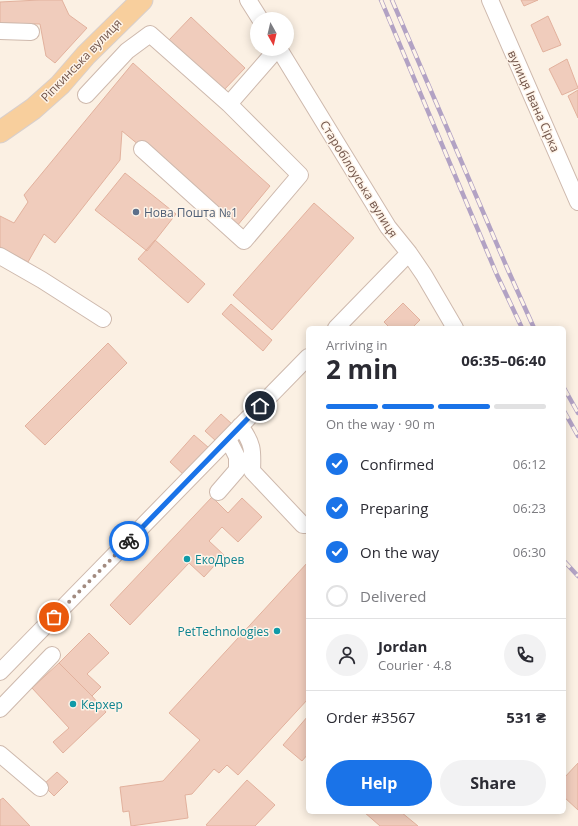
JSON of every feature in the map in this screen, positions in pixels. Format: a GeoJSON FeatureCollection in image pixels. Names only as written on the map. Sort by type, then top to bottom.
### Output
{"type":"FeatureCollection","features":[{"type":"Feature","properties":{"kind":"main road","name":"Ріпкинська вулиця"},"geometry":{"type":"LineString","coordinates":[[0,132],[33,109],[60,85],[86,55],[142,0]]}},
{"type":"Feature","properties":{"kind":"street"},"geometry":{"type":"LineString","coordinates":[[248,0],[256,12]]}},
{"type":"Feature","properties":{"kind":"street","name":"вулиця Івана Сірка"},"geometry":{"type":"LineString","coordinates":[[490,0],[578,202]]}},
{"type":"Feature","properties":{"kind":"street"},"geometry":{"type":"LineString","coordinates":[[0,31],[31,32]]}},
{"type":"Feature","properties":{"kind":"street"},"geometry":{"type":"LineString","coordinates":[[86,95],[127,51],[150,34],[229,104],[300,175],[244,241],[142,149]]}},
{"type":"Feature","properties":{"kind":"street"},"geometry":{"type":"LineString","coordinates":[[229,104],[272,56]]}},
{"type":"Feature","properties":{"kind":"street","name":"Старобілоуська вулиця"},"geometry":{"type":"LineString","coordinates":[[282,56],[388,227],[424,275],[454,326]]}},
{"type":"Feature","properties":{"kind":"street"},"geometry":{"type":"LineString","coordinates":[[338,326],[409,253]]}},
{"type":"Feature","properties":{"kind":"street"},"geometry":{"type":"LineString","coordinates":[[0,256],[42,280],[103,319]]}},
{"type":"Feature","properties":{"kind":"street"},"geometry":{"type":"LineString","coordinates":[[0,672],[306,359]]}},
{"type":"Feature","properties":{"kind":"street"},"geometry":{"type":"LineString","coordinates":[[240,426],[250,438],[253,454],[252,471],[303,525],[306,525]]}},
{"type":"Feature","properties":{"kind":"street"},"geometry":{"type":"LineString","coordinates":[[218,492],[237,470],[237,457],[228,439]]}},
{"type":"Feature","properties":{"kind":"street"},"geometry":{"type":"LineString","coordinates":[[0,709],[52,655]]}},
{"type":"Feature","properties":{"kind":"street"},"geometry":{"type":"LineString","coordinates":[[0,754],[40,788]]}},
{"type":"Feature","properties":{"kind":"building"},"geometry":{"type":"Polygon","coordinates":[[[62,0],[69,15],[87,28],[55,63],[46,56],[40,24],[0,23],[0,2],[62,0]]]}},
{"type":"Feature","properties":{"kind":"building"},"geometry":{"type":"Polygon","coordinates":[[[521,0],[538,0],[524,6],[521,0]]]}},
{"type":"Feature","properties":{"kind":"building"},"geometry":{"type":"Polygon","coordinates":[[[548,16],[561,45],[543,52],[531,25],[548,16]]]}},
{"type":"Feature","properties":{"kind":"building"},"geometry":{"type":"Polygon","coordinates":[[[191,17],[245,68],[223,91],[169,40],[191,17]]]}},
{"type":"Feature","properties":{"kind":"building"},"geometry":{"type":"Polygon","coordinates":[[[567,59],[578,88],[562,95],[549,69],[567,59]]]}},
{"type":"Feature","properties":{"kind":"building"},"geometry":{"type":"Polygon","coordinates":[[[133,63],[270,186],[237,226],[122,131],[120,160],[55,243],[44,234],[28,262],[0,247],[0,216],[14,223],[28,202],[24,195],[133,63]]]}},
{"type":"Feature","properties":{"kind":"building"},"geometry":{"type":"Polygon","coordinates":[[[578,90],[578,118],[568,96],[578,90]]]}},
{"type":"Feature","properties":{"kind":"building","name":"Нова Пошта №1"},"geometry":{"type":"Polygon","coordinates":[[[125,173],[176,214],[147,251],[95,210],[125,173]]]}},
{"type":"Feature","properties":{"kind":"building"},"geometry":{"type":"Polygon","coordinates":[[[314,203],[354,238],[272,330],[233,295],[314,203]]]}},
{"type":"Feature","properties":{"kind":"building"},"geometry":{"type":"Polygon","coordinates":[[[155,240],[205,284],[188,303],[138,259],[155,240]]]}},
{"type":"Feature","properties":{"kind":"building"},"geometry":{"type":"Polygon","coordinates":[[[403,303],[420,320],[414,326],[388,326],[384,322],[403,303]]]}},
{"type":"Feature","properties":{"kind":"building"},"geometry":{"type":"Polygon","coordinates":[[[231,304],[272,340],[263,351],[222,314],[231,304]]]}},
{"type":"Feature","properties":{"kind":"building"},"geometry":{"type":"Polygon","coordinates":[[[108,343],[127,363],[45,445],[25,426],[108,343]]]}},
{"type":"Feature","properties":{"kind":"building"},"geometry":{"type":"Polygon","coordinates":[[[221,414],[232,424],[216,441],[205,431],[221,414]]]}},
{"type":"Feature","properties":{"kind":"building"},"geometry":{"type":"Polygon","coordinates":[[[194,435],[209,448],[184,475],[170,462],[194,435]]]}},
{"type":"Feature","properties":{"kind":"building","name":"ЕкоДрев"},"geometry":{"type":"Polygon","coordinates":[[[212,497],[228,513],[242,498],[262,517],[238,542],[222,527],[209,541],[224,555],[204,577],[189,563],[130,625],[110,605],[212,497]]]}},
{"type":"Feature","properties":{"kind":"building","name":"PetTechnologies"},"geometry":{"type":"Polygon","coordinates":[[[306,564],[306,701],[238,775],[227,765],[219,773],[214,769],[192,794],[185,795],[188,818],[131,826],[129,811],[123,812],[120,787],[163,781],[200,740],[169,713],[306,564]]]}},
{"type":"Feature","properties":{"kind":"building"},"geometry":{"type":"Polygon","coordinates":[[[89,633],[109,653],[87,674],[101,687],[92,696],[59,663],[89,633]]]}},
{"type":"Feature","properties":{"kind":"building","name":"Керхер"},"geometry":{"type":"Polygon","coordinates":[[[59,663],[106,712],[63,753],[53,742],[69,728],[32,688],[59,663]]]}},
{"type":"Feature","properties":{"kind":"building"},"geometry":{"type":"Polygon","coordinates":[[[306,718],[306,756],[302,761],[283,745],[306,718]]]}},
{"type":"Feature","properties":{"kind":"building"},"geometry":{"type":"Polygon","coordinates":[[[578,763],[578,810],[566,799],[566,776],[578,763]]]}},
{"type":"Feature","properties":{"kind":"building"},"geometry":{"type":"Polygon","coordinates":[[[57,772],[68,782],[54,796],[43,785],[57,772]]]}},
{"type":"Feature","properties":{"kind":"building"},"geometry":{"type":"Polygon","coordinates":[[[247,780],[275,805],[255,826],[206,825],[247,780]]]}},
{"type":"Feature","properties":{"kind":"building"},"geometry":{"type":"Polygon","coordinates":[[[3,798],[30,826],[0,826],[0,800],[3,798]]]}},
{"type":"Feature","properties":{"kind":"building"},"geometry":{"type":"Polygon","coordinates":[[[366,814],[403,814],[418,826],[380,826],[366,814]]]}},
{"type":"Feature","properties":{"kind":"railway"},"geometry":{"type":"LineString","coordinates":[[381,0],[497,275],[521,326]]}},
{"type":"Feature","properties":{"kind":"railway"},"geometry":{"type":"LineString","coordinates":[[392,0],[533,326]]}},
{"type":"Feature","properties":{"kind":"railway"},"geometry":{"type":"LineString","coordinates":[[566,392],[578,413]]}},
{"type":"Feature","properties":{"kind":"railway"},"geometry":{"type":"LineString","coordinates":[[566,415],[578,436]]}},
{"type":"Feature","properties":{"kind":"railway"},"geometry":{"type":"LineString","coordinates":[[566,563],[578,576]]}},
{"type":"Feature","properties":{"kind":"way so far"},"geometry":{"type":"LineString","coordinates":[[54,617],[129,541]]}},
{"type":"Feature","properties":{"kind":"place","name":"Нова Пошта №1"},"geometry":{"type":"Point","coordinates":[136,212]}},
{"type":"Feature","properties":{"kind":"place","name":"ЕкоДрев"},"geometry":{"type":"Point","coordinates":[187,559]}},
{"type":"Feature","properties":{"kind":"place","name":"PetTechnologies"},"geometry":{"type":"Point","coordinates":[277,631]}},
{"type":"Feature","properties":{"kind":"place","name":"Керхер"},"geometry":{"type":"Point","coordinates":[73,704]}},
{"type":"Feature","properties":{"kind":"route"},"geometry":{"type":"LineString","coordinates":[[129,541],[260,406]]}}]}
